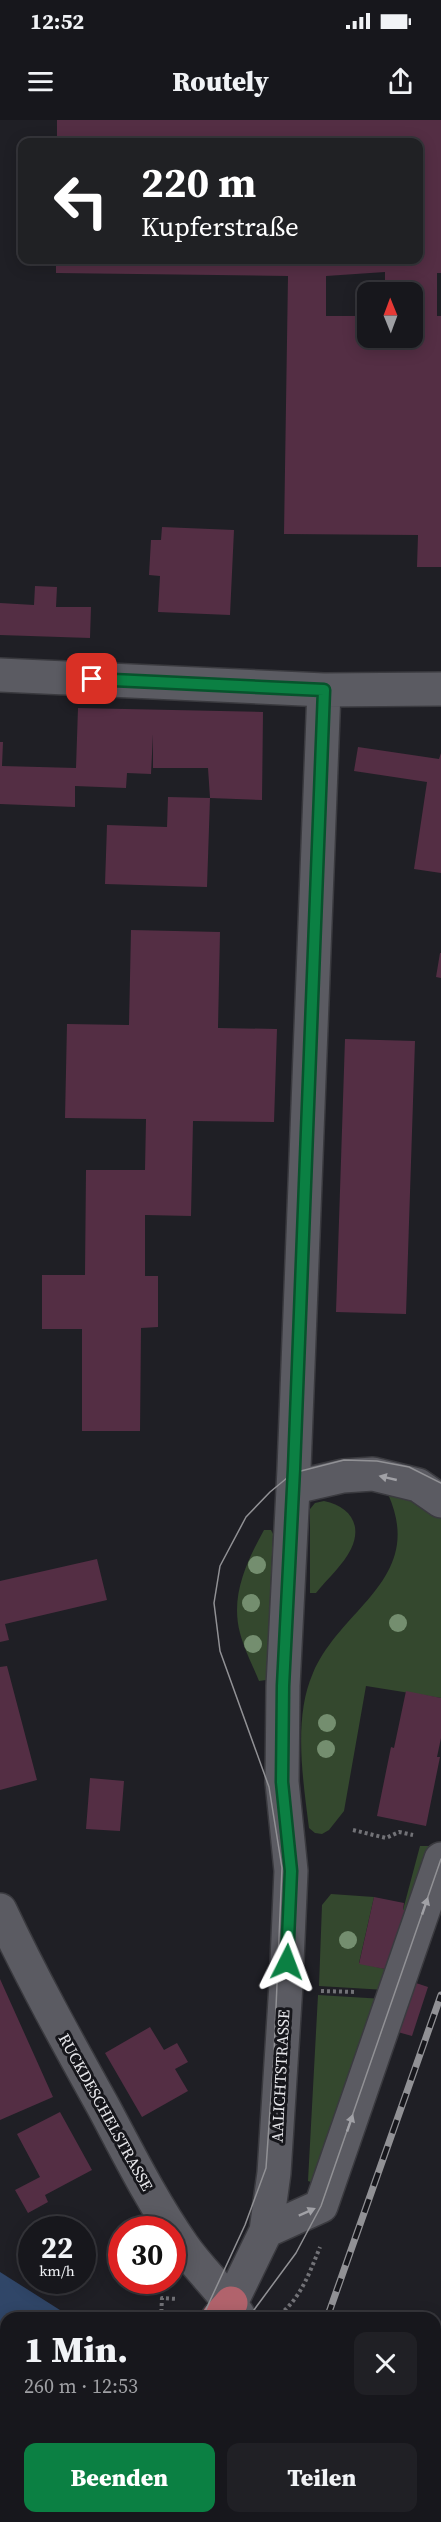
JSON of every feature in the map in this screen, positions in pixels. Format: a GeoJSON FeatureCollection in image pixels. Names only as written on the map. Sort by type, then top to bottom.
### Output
{"type":"FeatureCollection","features":[{"type":"Feature","properties":{"kind":"street"},"geometry":{"type":"LineString","coordinates":[[0,675],[324,690],[441,689]]}},
{"type":"Feature","properties":{"kind":"street","name":"AALICHTSTRASSE"},"geometry":{"type":"LineString","coordinates":[[230,2312],[266,2231],[274,2173],[285,1989],[291,1871],[282,1782],[283,1686],[296,1421],[324,690]]}},
{"type":"Feature","properties":{"kind":"street"},"geometry":{"type":"LineString","coordinates":[[304,1485],[343,1476],[373,1474],[418,1485],[441,1501]]}},
{"type":"Feature","properties":{"kind":"street"},"geometry":{"type":"LineString","coordinates":[[266,2231],[321,2206],[394,1994],[432,1848]]}},
{"type":"Feature","properties":{"kind":"street","name":"RUCKDESCHELSTRASSE"},"geometry":{"type":"LineString","coordinates":[[0,1911],[27,1967],[150,2192],[184,2247],[216,2288],[228,2312]]}},
{"type":"Feature","properties":{"kind":"path"},"geometry":{"type":"LineString","coordinates":[[353,1830],[386,1838],[399,1832],[432,1848]]}},
{"type":"Feature","properties":{"kind":"path"},"geometry":{"type":"LineString","coordinates":[[285,1989],[394,1994]]}},
{"type":"Feature","properties":{"kind":"green space"},"geometry":{"type":"Polygon","coordinates":[[[392,1489],[441,1513],[441,1698],[366,1686],[344,1811],[329,1830],[322,1834],[315,1833],[309,1828],[302,1770],[301,1729],[307,1691],[313,1673],[326,1650],[375,1591],[388,1571],[396,1549],[397,1523],[388,1494],[392,1489]]]}},
{"type":"Feature","properties":{"kind":"green space"},"geometry":{"type":"Polygon","coordinates":[[[324,1501],[333,1503],[347,1512],[354,1524],[354,1540],[348,1555],[340,1566],[316,1593],[310,1593],[310,1509],[315,1503],[324,1501]]]}},
{"type":"Feature","properties":{"kind":"green space"},"geometry":{"type":"Polygon","coordinates":[[[264,1530],[271,1530],[273,1534],[266,1680],[259,1681],[242,1639],[237,1619],[237,1606],[246,1566],[264,1530]]]}},
{"type":"Feature","properties":{"kind":"green space"},"geometry":{"type":"Polygon","coordinates":[[[420,1846],[433,1846],[386,1990],[319,1986],[322,1905],[331,1894],[374,1897],[359,1963],[390,1970],[420,1846]]]}},
{"type":"Feature","properties":{"kind":"green space"},"geometry":{"type":"Polygon","coordinates":[[[318,1995],[384,1999],[329,2153],[311,2182],[308,2181],[318,1995]]]}},
{"type":"Feature","properties":{"kind":"water"},"geometry":{"type":"Polygon","coordinates":[[[0,2272],[18,2283],[18,2294],[35,2294],[63,2312],[0,2312],[0,2272]]]}},
{"type":"Feature","properties":{"kind":"building"},"geometry":{"type":"Polygon","coordinates":[[[57,120],[441,120],[441,273],[437,273],[437,316],[441,316],[441,567],[417,567],[418,535],[284,534],[288,276],[56,273],[56,264],[423,264],[423,138],[57,138],[57,120]]]}},
{"type":"Feature","properties":{"kind":"building"},"geometry":{"type":"Polygon","coordinates":[[[162,527],[234,530],[230,615],[158,612],[160,576],[149,575],[151,540],[161,540],[162,527]]]}},
{"type":"Feature","properties":{"kind":"building"},"geometry":{"type":"Polygon","coordinates":[[[35,586],[57,587],[56,607],[91,607],[90,638],[0,635],[0,603],[34,605],[35,586]]]}},
{"type":"Feature","properties":{"kind":"building"},"geometry":{"type":"Polygon","coordinates":[[[78,708],[263,712],[262,800],[210,798],[208,768],[153,768],[153,734],[151,774],[127,773],[126,788],[75,786],[75,807],[0,804],[0,742],[3,742],[2,766],[76,768],[78,708]]]}},
{"type":"Feature","properties":{"kind":"building"},"geometry":{"type":"Polygon","coordinates":[[[358,747],[439,759],[441,753],[441,873],[414,869],[427,782],[354,771],[358,747]]]}},
{"type":"Feature","properties":{"kind":"building"},"geometry":{"type":"Polygon","coordinates":[[[168,797],[210,798],[207,887],[105,884],[107,825],[167,827],[168,797]]]}},
{"type":"Feature","properties":{"kind":"building"},"geometry":{"type":"Polygon","coordinates":[[[131,930],[220,932],[218,1028],[277,1029],[274,1122],[193,1121],[191,1216],[145,1215],[145,1276],[158,1276],[158,1327],[141,1328],[140,1431],[82,1431],[82,1329],[42,1329],[42,1275],[85,1275],[86,1170],[145,1170],[146,1119],[65,1118],[67,1024],[129,1025],[131,930]]]}},
{"type":"Feature","properties":{"kind":"building"},"geometry":{"type":"Polygon","coordinates":[[[441,953],[441,978],[436,977],[441,953]]]}},
{"type":"Feature","properties":{"kind":"building"},"geometry":{"type":"Polygon","coordinates":[[[345,1039],[415,1041],[406,1314],[336,1312],[345,1039]]]}},
{"type":"Feature","properties":{"kind":"building"},"geometry":{"type":"Polygon","coordinates":[[[97,1559],[107,1600],[5,1624],[9,1640],[0,1642],[0,1581],[97,1559]]]}},
{"type":"Feature","properties":{"kind":"building"},"geometry":{"type":"Polygon","coordinates":[[[7,1666],[37,1780],[0,1790],[0,1667],[7,1666]]]}},
{"type":"Feature","properties":{"kind":"building"},"geometry":{"type":"Polygon","coordinates":[[[406,1691],[441,1698],[441,1738],[437,1757],[440,1757],[426,1826],[377,1816],[391,1747],[394,1748],[406,1691]]]}},
{"type":"Feature","properties":{"kind":"building"},"geometry":{"type":"Polygon","coordinates":[[[90,1778],[124,1781],[120,1831],[86,1829],[90,1778]]]}},
{"type":"Feature","properties":{"kind":"building"},"geometry":{"type":"Polygon","coordinates":[[[374,1897],[404,1903],[403,1910],[407,1910],[390,1970],[359,1964],[374,1897]]]}},
{"type":"Feature","properties":{"kind":"building"},"geometry":{"type":"Polygon","coordinates":[[[0,1979],[53,2097],[0,2120],[0,1979]]]}},
{"type":"Feature","properties":{"kind":"building"},"geometry":{"type":"Polygon","coordinates":[[[410,1981],[428,1987],[412,2036],[394,2031],[410,1981]]]}},
{"type":"Feature","properties":{"kind":"building"},"geometry":{"type":"Polygon","coordinates":[[[150,2027],[164,2050],[177,2043],[188,2062],[175,2069],[188,2091],[142,2117],[105,2053],[150,2027]]]}},
{"type":"Feature","properties":{"kind":"building"},"geometry":{"type":"Polygon","coordinates":[[[60,2112],[92,2170],[45,2195],[48,2202],[28,2213],[15,2190],[40,2177],[17,2134],[60,2112]]]}},
{"type":"Feature","properties":{"kind":"tram line"},"geometry":{"type":"LineString","coordinates":[[205,2312],[245,2225],[266,2168],[274,2054],[282,1868],[269,1787],[220,1651],[214,1603],[220,1566],[246,1517],[270,1492],[293,1473],[344,1460],[377,1461],[409,1467],[441,1483]]}},
{"type":"Feature","properties":{"kind":"tram line"},"geometry":{"type":"LineString","coordinates":[[252,2312],[296,2253],[321,2206],[441,1859]]}},
{"type":"Feature","properties":{"kind":"railway"},"geometry":{"type":"LineString","coordinates":[[329,2312],[441,1995]]}},
{"type":"Feature","properties":{"kind":"route"},"geometry":{"type":"LineString","coordinates":[[92,679],[324,690],[294,1469],[283,1686],[282,1782],[291,1871],[287,1962]]}}]}
